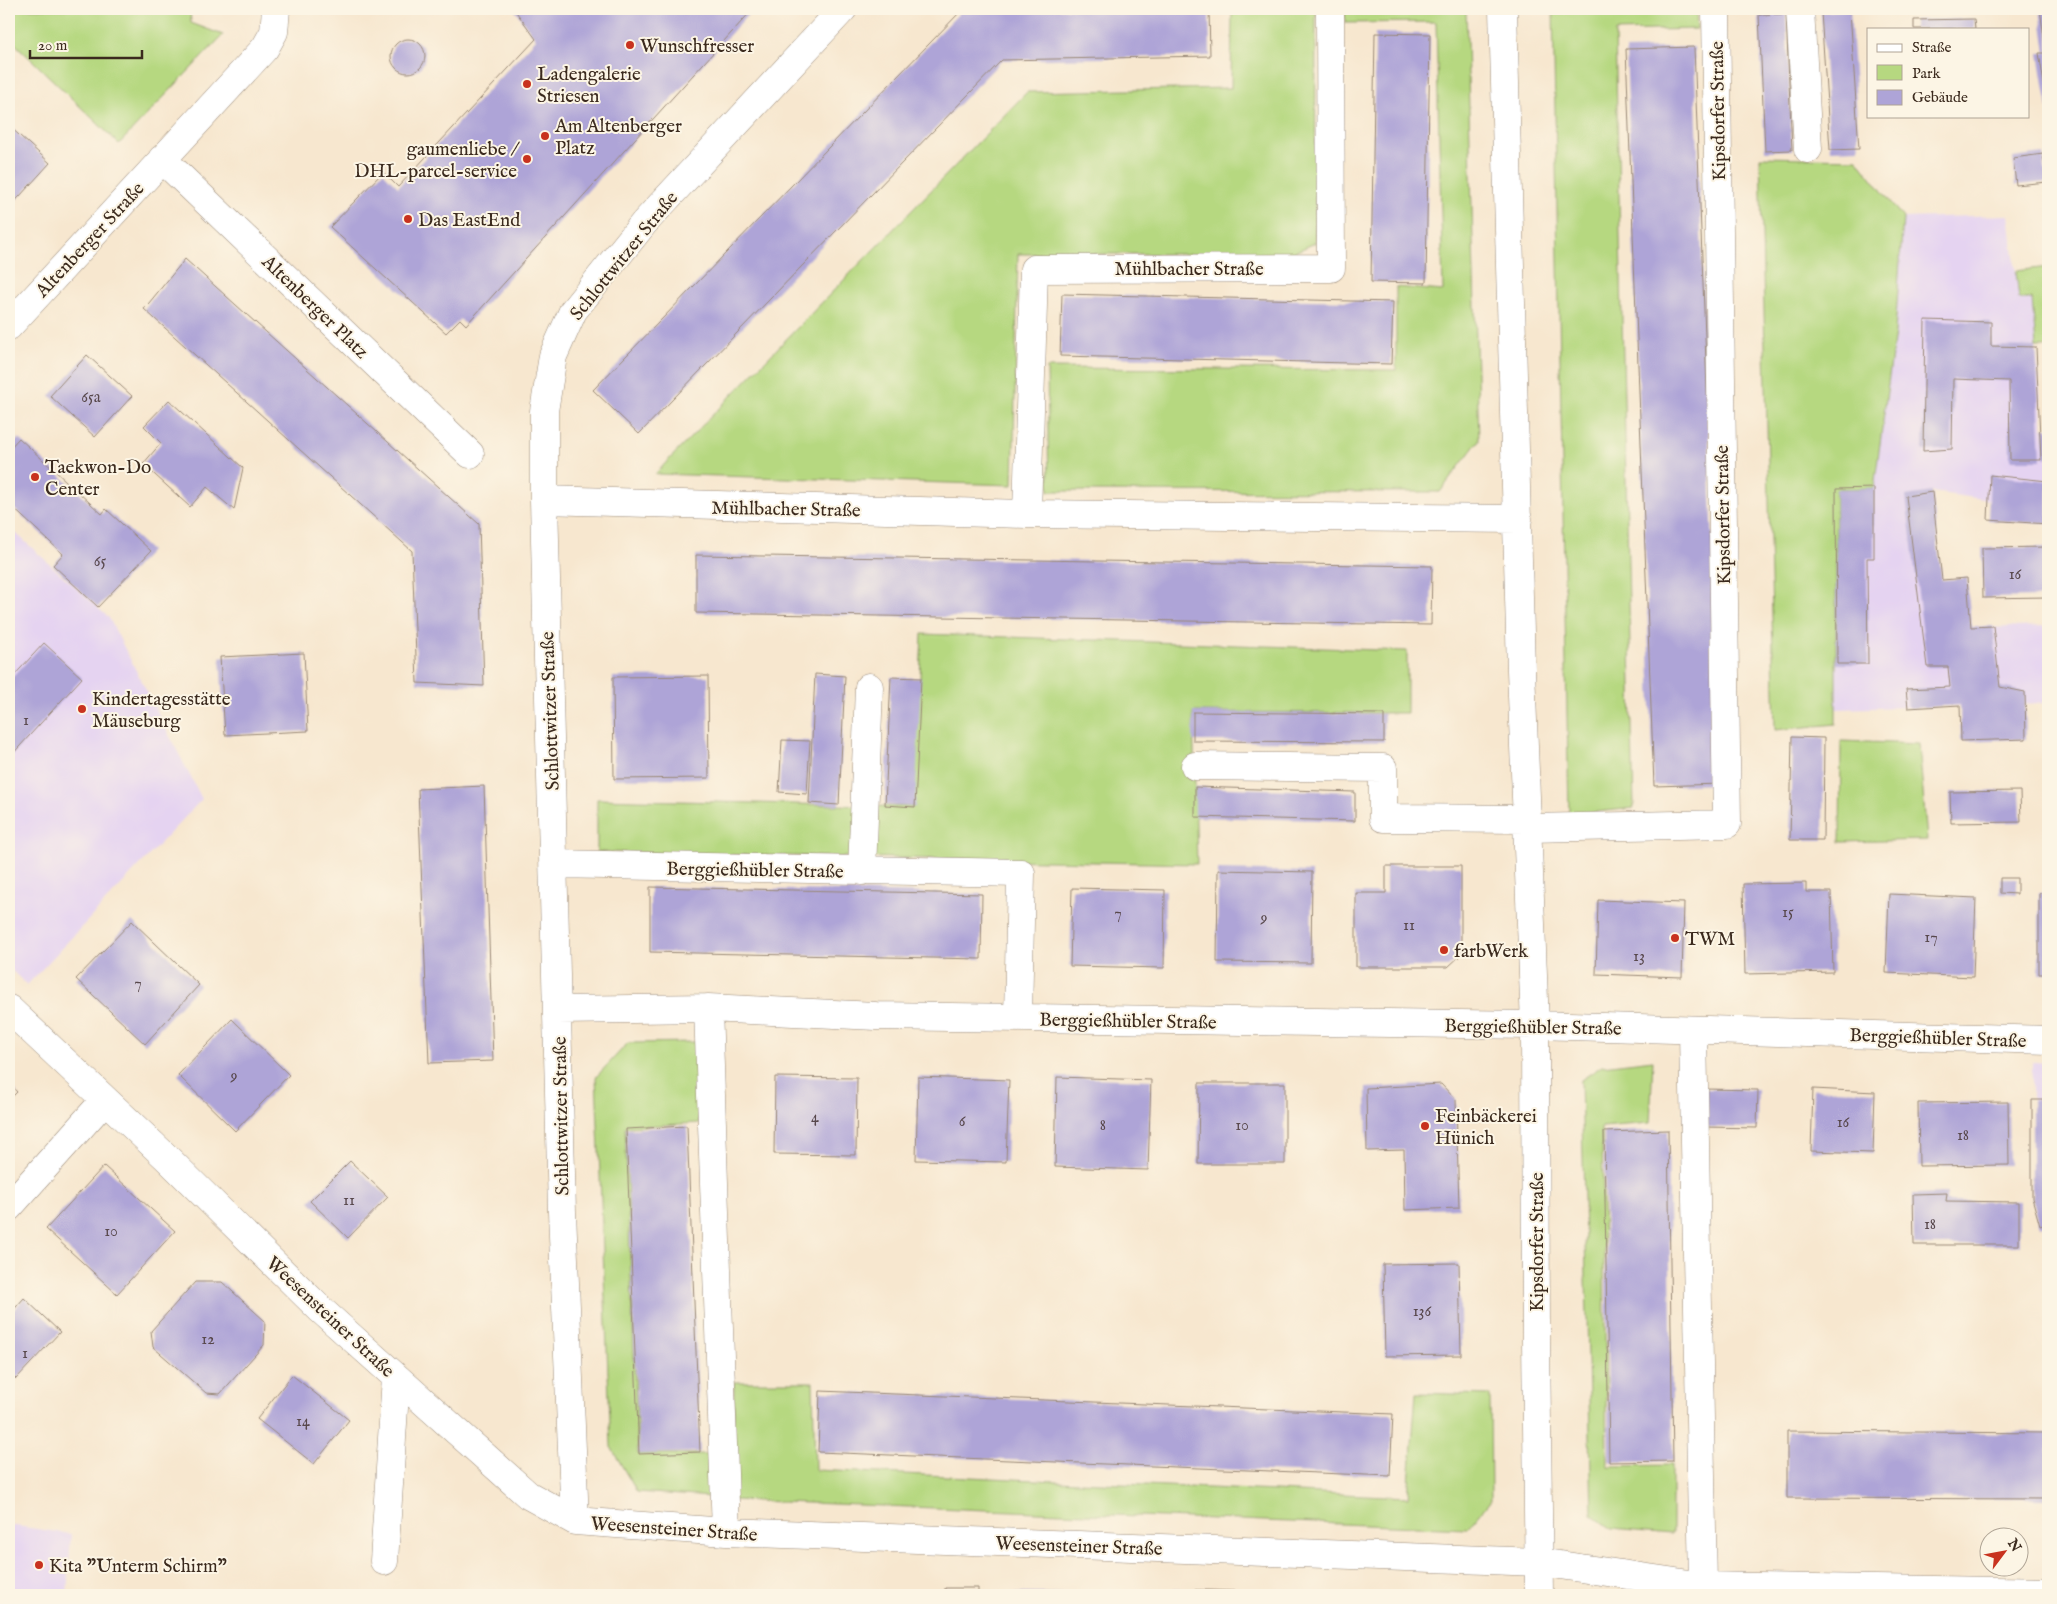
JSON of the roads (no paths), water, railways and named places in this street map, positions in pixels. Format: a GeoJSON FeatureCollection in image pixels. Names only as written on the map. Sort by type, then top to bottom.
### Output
{"type":"FeatureCollection","features":[{"type":"Feature","properties":{"kind":"street"},"geometry":{"type":"LineString","coordinates":[[155,167],[265,48],[274,32],[276,9]]}},
{"type":"Feature","properties":{"kind":"street","name":"Schlottwitzer Straße"},"geometry":{"type":"LineString","coordinates":[[575,1521],[562,1212],[544,500],[544,411],[553,356],[573,311],[644,223],[843,9]]}},
{"type":"Feature","properties":{"kind":"street","name":"Mühlbacher Straße"},"geometry":{"type":"LineString","coordinates":[[1027,514],[1034,269],[1331,268],[1330,9]]}},
{"type":"Feature","properties":{"kind":"street","name":"Kipsdorfer Straße"},"geometry":{"type":"LineString","coordinates":[[1503,9],[1535,1025],[1540,1595]]}},
{"type":"Feature","properties":{"kind":"street","name":"Kipsdorfer Straße"},"geometry":{"type":"LineString","coordinates":[[1528,824],[1726,824],[1716,9]]}},
{"type":"Feature","properties":{"kind":"street"},"geometry":{"type":"LineString","coordinates":[[1800,9],[1808,150]]}},
{"type":"Feature","properties":{"kind":"street","name":"Altenberger Straße"},"geometry":{"type":"LineString","coordinates":[[13,311],[155,167]]}},
{"type":"Feature","properties":{"kind":"street","name":"Altenberger Platz"},"geometry":{"type":"LineString","coordinates":[[155,167],[470,454]]}},
{"type":"Feature","properties":{"kind":"street","name":"Mühlbacher Straße"},"geometry":{"type":"LineString","coordinates":[[544,500],[1027,514],[1518,519]]}},
{"type":"Feature","properties":{"kind":"street"},"geometry":{"type":"LineString","coordinates":[[862,870],[869,687]]}},
{"type":"Feature","properties":{"kind":"street"},"geometry":{"type":"LineString","coordinates":[[1194,766],[1383,768],[1384,818],[1528,824]]}},
{"type":"Feature","properties":{"kind":"street","name":"Berggießhübler Straße"},"geometry":{"type":"LineString","coordinates":[[554,864],[1021,874],[1018,1018]]}},
{"type":"Feature","properties":{"kind":"street"},"geometry":{"type":"LineString","coordinates":[[708,1008],[726,1532]]}},
{"type":"Feature","properties":{"kind":"street","name":"Berggießhübler Straße"},"geometry":{"type":"LineString","coordinates":[[558,1010],[708,1008],[876,1016],[1535,1025],[2048,1040]]}},
{"type":"Feature","properties":{"kind":"street","name":"Weesensteiner Straße"},"geometry":{"type":"LineString","coordinates":[[9,1009],[104,1101],[168,1158],[320,1309],[528,1496],[575,1521],[726,1532],[1539,1562],[1703,1586],[2048,1592]]}},
{"type":"Feature","properties":{"kind":"street"},"geometry":{"type":"LineString","coordinates":[[1693,1031],[1703,1586]]}},
{"type":"Feature","properties":{"kind":"street"},"geometry":{"type":"LineString","coordinates":[[9,1206],[104,1101]]}},
{"type":"Feature","properties":{"kind":"street"},"geometry":{"type":"LineString","coordinates":[[384,1561],[396,1377]]}},
{"type":"Feature","properties":{"kind":"place","name":"Wunschfresser"},"geometry":{"type":"Point","coordinates":[630,45]}},
{"type":"Feature","properties":{"kind":"place","name":"Ladengalerie Striesen"},"geometry":{"type":"Point","coordinates":[527,84]}},
{"type":"Feature","properties":{"kind":"place","name":"Am Altenberger Platz"},"geometry":{"type":"Point","coordinates":[545,136]}},
{"type":"Feature","properties":{"kind":"place","name":"gaumenliebe / DHL-parcel-service"},"geometry":{"type":"Point","coordinates":[527,159]}},
{"type":"Feature","properties":{"kind":"place","name":"Das EastEnd"},"geometry":{"type":"Point","coordinates":[408,219]}},
{"type":"Feature","properties":{"kind":"place","name":"Taekwon-Do Center"},"geometry":{"type":"Point","coordinates":[35,477]}},
{"type":"Feature","properties":{"kind":"place","name":"Kindertagesstätte Mäuseburg"},"geometry":{"type":"Point","coordinates":[82,709]}},
{"type":"Feature","properties":{"kind":"place","name":"TWM"},"geometry":{"type":"Point","coordinates":[1675,938]}},
{"type":"Feature","properties":{"kind":"place","name":"farbWerk"},"geometry":{"type":"Point","coordinates":[1444,950]}},
{"type":"Feature","properties":{"kind":"place","name":"Feinbäckerei Hünich"},"geometry":{"type":"Point","coordinates":[1425,1126]}},
{"type":"Feature","properties":{"kind":"place","name":"Kita \"Unterm Schirm\""},"geometry":{"type":"Point","coordinates":[39,1565]}}]}
